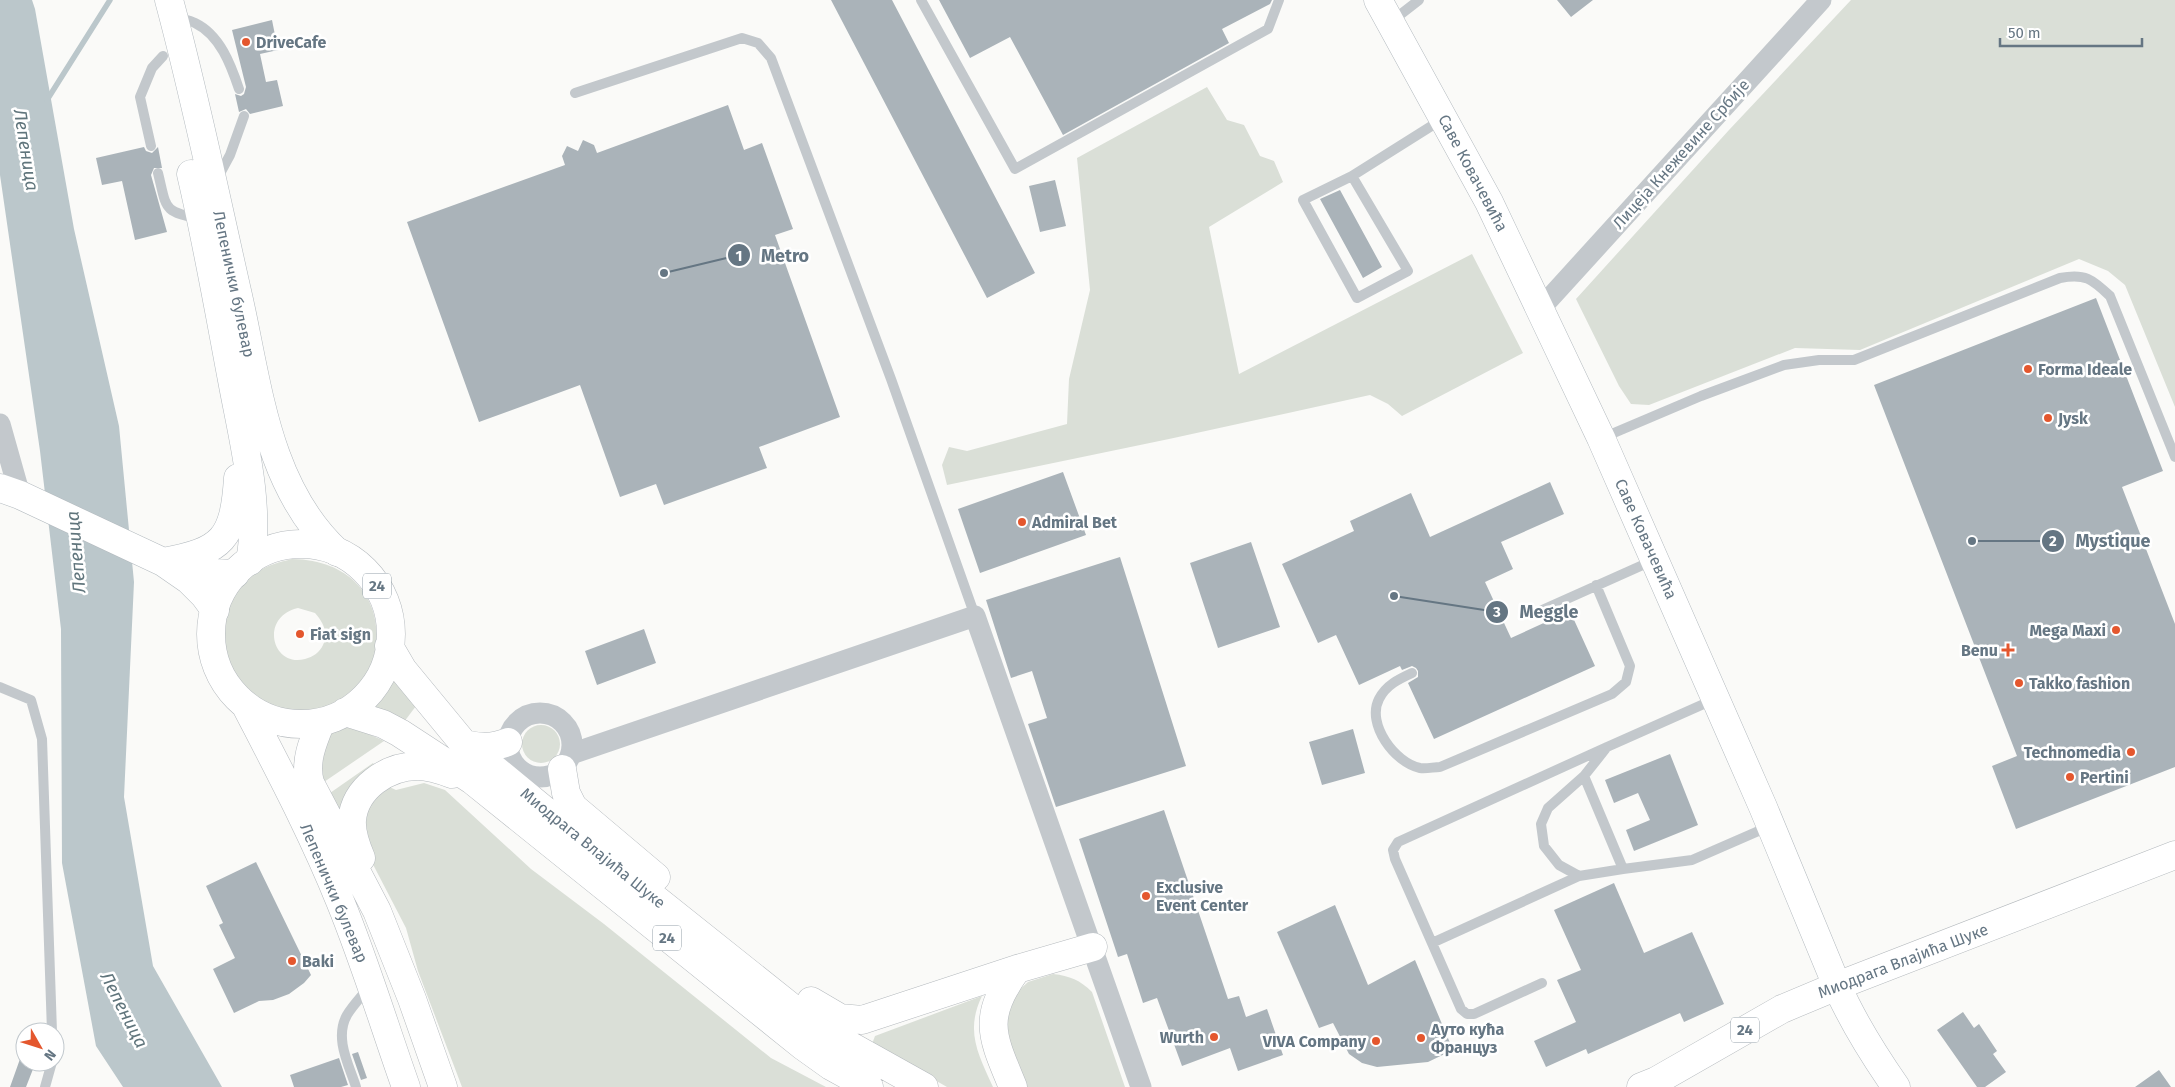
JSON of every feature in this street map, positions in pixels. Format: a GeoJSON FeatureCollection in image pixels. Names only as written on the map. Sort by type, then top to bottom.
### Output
{"type":"FeatureCollection","features":[{"type":"Feature","properties":{"kind":"main road","name":"Лепенички булевар"},"geometry":{"type":"LineString","coordinates":[[151,0],[200,220],[242,430],[254,522],[254,541],[242,567]]}},
{"type":"Feature","properties":{"kind":"main road","name":"Лепенички булевар"},"geometry":{"type":"LineString","coordinates":[[171,8],[244,318],[255,382],[272,446],[310,522],[319,535],[337,552]]}},
{"type":"Feature","properties":{"kind":"main road","name":"Саве Ковачевића"},"geometry":{"type":"LineString","coordinates":[[1384,11],[1489,202],[1540,309],[1601,438],[1716,698],[1850,1015],[1871,1051],[1896,1087]]}},
{"type":"Feature","properties":{"kind":"main road"},"geometry":{"type":"LineString","coordinates":[[163,562],[203,552],[223,537],[228,530],[235,515],[242,430]]}},
{"type":"Feature","properties":{"kind":"main road"},"geometry":{"type":"LineString","coordinates":[[10,492],[163,562],[189,580],[204,595],[214,610]]}},
{"type":"Feature","properties":{"kind":"main road","name":"24"},"geometry":{"type":"LineString","coordinates":[[292,545],[315,546],[337,552],[361,567],[379,590],[389,616],[389,646],[384,667],[374,686],[359,702],[333,717],[300,724],[277,721],[246,706],[232,692],[217,667],[211,638],[214,610],[222,591],[242,567],[270,550],[292,545]]}},
{"type":"Feature","properties":{"kind":"main road"},"geometry":{"type":"LineString","coordinates":[[163,562],[214,573],[242,567]]}},
{"type":"Feature","properties":{"kind":"main road","name":"Миодрага Влајића Шуке"},"geometry":{"type":"LineString","coordinates":[[389,646],[402,670],[464,744],[725,955],[814,1024],[924,1087]]}},
{"type":"Feature","properties":{"kind":"main road","name":"Лепенички булевар"},"geometry":{"type":"LineString","coordinates":[[246,706],[293,797],[340,900],[372,984],[406,1087]]}},
{"type":"Feature","properties":{"kind":"main road","name":"Лепенички булевар"},"geometry":{"type":"LineString","coordinates":[[333,717],[310,755],[308,775],[310,783],[377,911],[412,999],[443,1087]]}},
{"type":"Feature","properties":{"kind":"main road","name":"Миодрага Влајића Шуке"},"geometry":{"type":"LineString","coordinates":[[333,717],[383,724],[472,780],[803,1046],[831,1066],[869,1087]]}},
{"type":"Feature","properties":{"kind":"main road"},"geometry":{"type":"LineString","coordinates":[[464,744],[478,748],[493,747],[508,742]]}},
{"type":"Feature","properties":{"kind":"main road"},"geometry":{"type":"LineString","coordinates":[[567,761],[566,793],[573,807],[617,842],[674,895],[699,933]]}},
{"type":"Feature","properties":{"kind":"main road"},"geometry":{"type":"LineString","coordinates":[[377,911],[366,869],[355,840],[352,822],[355,807],[365,790],[387,772],[408,767],[419,766],[439,770],[472,780]]}},
{"type":"Feature","properties":{"kind":"main road","name":"Миодрага Влајића Шуке"},"geometry":{"type":"LineString","coordinates":[[1641,1087],[1656,1081],[1782,1009],[2175,855]]}},
{"type":"Feature","properties":{"kind":"main road"},"geometry":{"type":"LineString","coordinates":[[725,955],[752,964],[834,1016],[855,1021],[875,1018],[1017,969],[1093,948]]}},
{"type":"Feature","properties":{"kind":"main road"},"geometry":{"type":"LineString","coordinates":[[1014,1087],[993,1036],[993,1025],[994,1009],[998,999],[1017,969]]}},
{"type":"Feature","properties":{"kind":"street","name":"Лицеја Кнежевине Србије"},"geometry":{"type":"LineString","coordinates":[[1540,309],[1821,0]]}},
{"type":"Feature","properties":{"kind":"street"},"geometry":{"type":"LineString","coordinates":[[0,426],[10,492]]}},
{"type":"Feature","properties":{"kind":"street"},"geometry":{"type":"LineString","coordinates":[[567,761],[573,743],[570,732],[564,723],[556,717],[546,713],[535,713],[525,716],[511,732],[508,742],[509,753],[514,763],[521,771],[531,776],[542,777],[553,774],[567,761],[975,616],[1142,1087]]}},
{"type":"Feature","properties":{"kind":"lane"},"geometry":{"type":"LineString","coordinates":[[921,0],[1015,169],[1268,29],[1279,0]]}},
{"type":"Feature","properties":{"kind":"lane"},"geometry":{"type":"LineString","coordinates":[[1384,11],[1419,0]]}},
{"type":"Feature","properties":{"kind":"lane"},"geometry":{"type":"LineString","coordinates":[[171,8],[194,22],[210,35],[227,56],[239,89]]}},
{"type":"Feature","properties":{"kind":"lane"},"geometry":{"type":"LineString","coordinates":[[575,93],[742,38],[758,43],[771,58],[891,379],[975,616]]}},
{"type":"Feature","properties":{"kind":"lane"},"geometry":{"type":"LineString","coordinates":[[151,146],[140,97],[152,68],[163,56]]}},
{"type":"Feature","properties":{"kind":"lane"},"geometry":{"type":"LineString","coordinates":[[213,186],[230,155],[244,116]]}},
{"type":"Feature","properties":{"kind":"lane"},"geometry":{"type":"LineString","coordinates":[[1352,176],[1408,271],[1357,298],[1303,200],[1352,176],[1444,118]]}},
{"type":"Feature","properties":{"kind":"lane"},"geometry":{"type":"LineString","coordinates":[[158,173],[166,205],[177,214],[200,220]]}},
{"type":"Feature","properties":{"kind":"lane"},"geometry":{"type":"LineString","coordinates":[[1601,438],[1702,396],[1784,365],[1818,360],[1854,360],[2060,278],[2076,275],[2096,282],[2110,296],[2175,457]]}},
{"type":"Feature","properties":{"kind":"lane"},"geometry":{"type":"LineString","coordinates":[[1531,615],[1654,559]]}},
{"type":"Feature","properties":{"kind":"lane"},"geometry":{"type":"LineString","coordinates":[[1412,673],[1393,682],[1378,699],[1376,721],[1384,740],[1399,757],[1419,768],[1440,767],[1612,694],[1626,682],[1630,666],[1596,585]]}},
{"type":"Feature","properties":{"kind":"lane"},"geometry":{"type":"LineString","coordinates":[[0,687],[31,700],[42,739],[52,1022]]}},
{"type":"Feature","properties":{"kind":"lane"},"geometry":{"type":"LineString","coordinates":[[1542,982],[1474,1014],[1467,1014],[1461,1009],[1395,859],[1393,850],[1398,842],[1716,698]]}},
{"type":"Feature","properties":{"kind":"lane"},"geometry":{"type":"LineString","coordinates":[[1579,876],[1559,865],[1544,846],[1540,824],[1548,808],[1584,776],[1607,747]]}},
{"type":"Feature","properties":{"kind":"lane"},"geometry":{"type":"LineString","coordinates":[[1584,776],[1623,869]]}},
{"type":"Feature","properties":{"kind":"lane"},"geometry":{"type":"LineString","coordinates":[[1432,943],[1579,876],[1692,860],[1771,826]]}},
{"type":"Feature","properties":{"kind":"lane"},"geometry":{"type":"LineString","coordinates":[[356,1087],[342,1045],[342,1027],[347,1015],[372,984]]}},
{"type":"Feature","properties":{"kind":"lane"},"geometry":{"type":"LineString","coordinates":[[45,1087],[49,1072]]}},
{"type":"Feature","properties":{"kind":"shaded area"},"geometry":{"type":"Polygon","coordinates":[[[1851,0],[2175,0],[2175,407],[2125,285],[2108,271],[2079,259],[1860,350],[1795,348],[1649,405],[1631,404],[1619,386],[1576,299],[1729,130],[1851,0]]]}},
{"type":"Feature","properties":{"kind":"shaded area"},"geometry":{"type":"Polygon","coordinates":[[[1207,87],[1227,120],[1244,125],[1260,156],[1274,161],[1283,182],[1209,227],[1239,374],[1472,254],[1523,353],[1402,416],[1388,404],[1370,395],[947,485],[942,465],[949,447],[967,451],[1067,424],[1069,379],[1090,290],[1077,158],[1207,87]]]}},
{"type":"Feature","properties":{"kind":"shaded area"},"geometry":{"type":"Polygon","coordinates":[[[292,559],[331,566],[358,584],[373,610],[377,638],[370,667],[355,691],[330,708],[297,713],[272,707],[251,695],[236,677],[226,656],[223,633],[227,610],[238,589],[257,572],[292,559]],[[298,608],[286,613],[278,621],[274,630],[274,640],[284,656],[294,660],[305,659],[313,656],[320,650],[325,641],[325,632],[323,624],[315,613],[298,608]]]}},
{"type":"Feature","properties":{"kind":"shaded area"},"geometry":{"type":"Polygon","coordinates":[[[396,677],[416,706],[404,722],[374,707],[396,677]]]}},
{"type":"Feature","properties":{"kind":"shaded area"},"geometry":{"type":"Polygon","coordinates":[[[541,725],[555,730],[560,744],[555,758],[541,763],[527,758],[522,744],[527,730],[541,725]]]}},
{"type":"Feature","properties":{"kind":"shaded area"},"geometry":{"type":"Polygon","coordinates":[[[343,726],[356,728],[384,741],[324,782],[321,756],[324,743],[328,737],[343,726]]]}},
{"type":"Feature","properties":{"kind":"shaded area"},"geometry":{"type":"Polygon","coordinates":[[[373,763],[377,768],[342,820],[330,793],[373,763]]]}},
{"type":"Feature","properties":{"kind":"shaded area"},"geometry":{"type":"Polygon","coordinates":[[[424,783],[445,790],[531,869],[604,924],[771,1058],[826,1087],[462,1087],[418,971],[406,928],[365,849],[364,812],[385,785],[396,790],[424,783]]]}},
{"type":"Feature","properties":{"kind":"shaded area"},"geometry":{"type":"Polygon","coordinates":[[[1053,974],[1074,979],[1092,992],[1125,1087],[1027,1087],[1005,1041],[1003,1024],[1016,993],[1028,982],[1053,974]]]}},
{"type":"Feature","properties":{"kind":"shaded area"},"geometry":{"type":"Polygon","coordinates":[[[982,996],[974,1020],[975,1042],[993,1087],[947,1087],[872,1044],[875,1036],[982,996]]]}},
{"type":"Feature","properties":{"kind":"water","name":"Лепеница"},"geometry":{"type":"Polygon","coordinates":[[[0,0],[32,0],[35,9],[74,229],[119,426],[134,582],[124,797],[153,966],[222,1087],[123,1087],[96,1046],[62,863],[61,629],[40,451],[0,175],[0,0]]]}},
{"type":"Feature","properties":{"kind":"building"},"geometry":{"type":"Polygon","coordinates":[[[831,0],[892,0],[1035,273],[987,298],[831,0]]]}},
{"type":"Feature","properties":{"kind":"building"},"geometry":{"type":"Polygon","coordinates":[[[939,0],[1272,0],[1270,4],[1222,29],[1229,43],[1063,135],[1010,37],[970,58],[939,0]]]}},
{"type":"Feature","properties":{"kind":"building"},"geometry":{"type":"Polygon","coordinates":[[[1557,0],[1593,0],[1571,17],[1557,0]]]}},
{"type":"Feature","properties":{"kind":"building"},"geometry":{"type":"Polygon","coordinates":[[[272,20],[278,50],[260,54],[266,82],[277,80],[283,106],[250,114],[246,109],[239,112],[235,94],[241,96],[244,94],[246,87],[232,30],[272,20]]]}},
{"type":"Feature","properties":{"kind":"building"},"geometry":{"type":"Polygon","coordinates":[[[728,105],[744,150],[762,143],[793,229],[775,235],[840,417],[759,447],[767,468],[664,505],[656,484],[620,497],[580,385],[479,422],[407,222],[565,165],[562,156],[567,146],[578,151],[583,140],[594,145],[597,153],[728,105]]]}},
{"type":"Feature","properties":{"kind":"building"},"geometry":{"type":"Polygon","coordinates":[[[144,147],[146,151],[152,153],[158,147],[162,168],[154,168],[151,175],[167,232],[135,240],[122,181],[102,185],[96,158],[144,147]]]}},
{"type":"Feature","properties":{"kind":"building"},"geometry":{"type":"Polygon","coordinates":[[[1055,180],[1066,226],[1040,232],[1029,186],[1055,180]]]}},
{"type":"Feature","properties":{"kind":"building"},"geometry":{"type":"Polygon","coordinates":[[[1340,190],[1382,267],[1363,278],[1320,199],[1340,190]]]}},
{"type":"Feature","properties":{"kind":"building"},"geometry":{"type":"Polygon","coordinates":[[[2096,298],[2163,471],[2122,487],[2175,624],[2175,767],[2016,829],[1992,766],[2017,756],[1874,385],[2096,298]]]}},
{"type":"Feature","properties":{"kind":"building","name":"Admiral Bet"},"geometry":{"type":"Polygon","coordinates":[[[1063,472],[1086,535],[980,573],[958,509],[1063,472]]]}},
{"type":"Feature","properties":{"kind":"building"},"geometry":{"type":"Polygon","coordinates":[[[1550,482],[1564,514],[1501,542],[1513,569],[1485,582],[1511,638],[1570,611],[1595,666],[1434,739],[1408,683],[1418,677],[1416,668],[1412,666],[1402,670],[1400,666],[1359,685],[1336,635],[1318,643],[1282,564],[1354,531],[1350,521],[1411,493],[1430,537],[1550,482]]]}},
{"type":"Feature","properties":{"kind":"building"},"geometry":{"type":"Polygon","coordinates":[[[1251,542],[1280,627],[1218,648],[1190,563],[1251,542]]]}},
{"type":"Feature","properties":{"kind":"building"},"geometry":{"type":"Polygon","coordinates":[[[1120,557],[1186,766],[1056,807],[1028,724],[1047,718],[1032,671],[1011,678],[986,600],[1120,557]]]}},
{"type":"Feature","properties":{"kind":"building"},"geometry":{"type":"Polygon","coordinates":[[[644,629],[656,663],[597,685],[585,651],[644,629]]]}},
{"type":"Feature","properties":{"kind":"building"},"geometry":{"type":"Polygon","coordinates":[[[1353,729],[1365,773],[1322,785],[1309,742],[1353,729]]]}},
{"type":"Feature","properties":{"kind":"building"},"geometry":{"type":"Polygon","coordinates":[[[1670,754],[1698,825],[1634,851],[1626,830],[1650,820],[1638,793],[1614,803],[1605,780],[1670,754]]]}},
{"type":"Feature","properties":{"kind":"building","name":"Exclusive Event Center"},"geometry":{"type":"Polygon","coordinates":[[[1164,810],[1228,999],[1239,996],[1246,1017],[1267,1009],[1283,1055],[1238,1071],[1230,1048],[1182,1066],[1157,998],[1143,1003],[1127,954],[1118,957],[1079,839],[1164,810]]]}},
{"type":"Feature","properties":{"kind":"building"},"geometry":{"type":"Polygon","coordinates":[[[256,862],[311,975],[289,994],[273,1000],[259,1001],[234,1013],[213,969],[235,958],[219,925],[223,923],[206,886],[256,862]]]}},
{"type":"Feature","properties":{"kind":"building"},"geometry":{"type":"Polygon","coordinates":[[[1614,883],[1644,953],[1692,932],[1724,1004],[1684,1022],[1680,1013],[1588,1054],[1586,1049],[1546,1067],[1534,1041],[1576,1022],[1557,980],[1581,970],[1554,910],[1614,883]]]}},
{"type":"Feature","properties":{"kind":"building"},"geometry":{"type":"Polygon","coordinates":[[[1335,905],[1368,985],[1415,960],[1453,1050],[1428,1062],[1377,1067],[1362,1063],[1349,1054],[1333,1023],[1319,1028],[1277,932],[1335,905]]]}},
{"type":"Feature","properties":{"kind":"building"},"geometry":{"type":"Polygon","coordinates":[[[1963,1012],[1974,1028],[1979,1024],[1997,1051],[1993,1054],[2006,1072],[1985,1087],[1977,1087],[1937,1030],[1963,1012]]]}},
{"type":"Feature","properties":{"kind":"building"},"geometry":{"type":"Polygon","coordinates":[[[358,1052],[367,1078],[361,1080],[352,1054],[358,1052]]]}},
{"type":"Feature","properties":{"kind":"building"},"geometry":{"type":"Polygon","coordinates":[[[339,1058],[348,1085],[341,1087],[294,1087],[290,1075],[339,1058]]]}},
{"type":"Feature","properties":{"kind":"building"},"geometry":{"type":"Polygon","coordinates":[[[2159,1070],[2171,1087],[2135,1087],[2159,1070]]]}},
{"type":"Feature","properties":{"kind":"building"},"geometry":{"type":"Polygon","coordinates":[[[15,1072],[32,1072],[26,1087],[10,1087],[15,1072]]]}},
{"type":"Feature","properties":{"kind":"waterway"},"geometry":{"type":"LineString","coordinates":[[47,100],[110,0]]}},
{"type":"Feature","properties":{"kind":"place","name":"DriveCafe"},"geometry":{"type":"Point","coordinates":[246,42]}},
{"type":"Feature","properties":{"kind":"place","name":"Metro"},"geometry":{"type":"Point","coordinates":[664,273]}},
{"type":"Feature","properties":{"kind":"place","name":"Forma Ideale"},"geometry":{"type":"Point","coordinates":[2028,369]}},
{"type":"Feature","properties":{"kind":"place","name":"Jysk"},"geometry":{"type":"Point","coordinates":[2048,418]}},
{"type":"Feature","properties":{"kind":"place","name":"Admiral Bet"},"geometry":{"type":"Point","coordinates":[1022,522]}},
{"type":"Feature","properties":{"kind":"place","name":"Mystique"},"geometry":{"type":"Point","coordinates":[1972,541]}},
{"type":"Feature","properties":{"kind":"place","name":"Meggle"},"geometry":{"type":"Point","coordinates":[1394,596]}},
{"type":"Feature","properties":{"kind":"place","name":"Mega Maxi"},"geometry":{"type":"Point","coordinates":[2116,630]}},
{"type":"Feature","properties":{"kind":"place","name":"Fiat sign"},"geometry":{"type":"Point","coordinates":[300,634]}},
{"type":"Feature","properties":{"kind":"place","name":"Benu"},"geometry":{"type":"Point","coordinates":[2008,650]}},
{"type":"Feature","properties":{"kind":"place","name":"Takko fashion"},"geometry":{"type":"Point","coordinates":[2019,683]}},
{"type":"Feature","properties":{"kind":"place","name":"Technomedia"},"geometry":{"type":"Point","coordinates":[2131,752]}},
{"type":"Feature","properties":{"kind":"place","name":"Pertini"},"geometry":{"type":"Point","coordinates":[2070,777]}},
{"type":"Feature","properties":{"kind":"place","name":"Exclusive Event Center"},"geometry":{"type":"Point","coordinates":[1146,896]}},
{"type":"Feature","properties":{"kind":"place","name":"Baki"},"geometry":{"type":"Point","coordinates":[292,961]}},
{"type":"Feature","properties":{"kind":"place","name":"Wurth"},"geometry":{"type":"Point","coordinates":[1214,1037]}},
{"type":"Feature","properties":{"kind":"place","name":"Ауто кућа Француз"},"geometry":{"type":"Point","coordinates":[1421,1038]}},
{"type":"Feature","properties":{"kind":"place","name":"VIVA Company"},"geometry":{"type":"Point","coordinates":[1376,1041]}}]}
